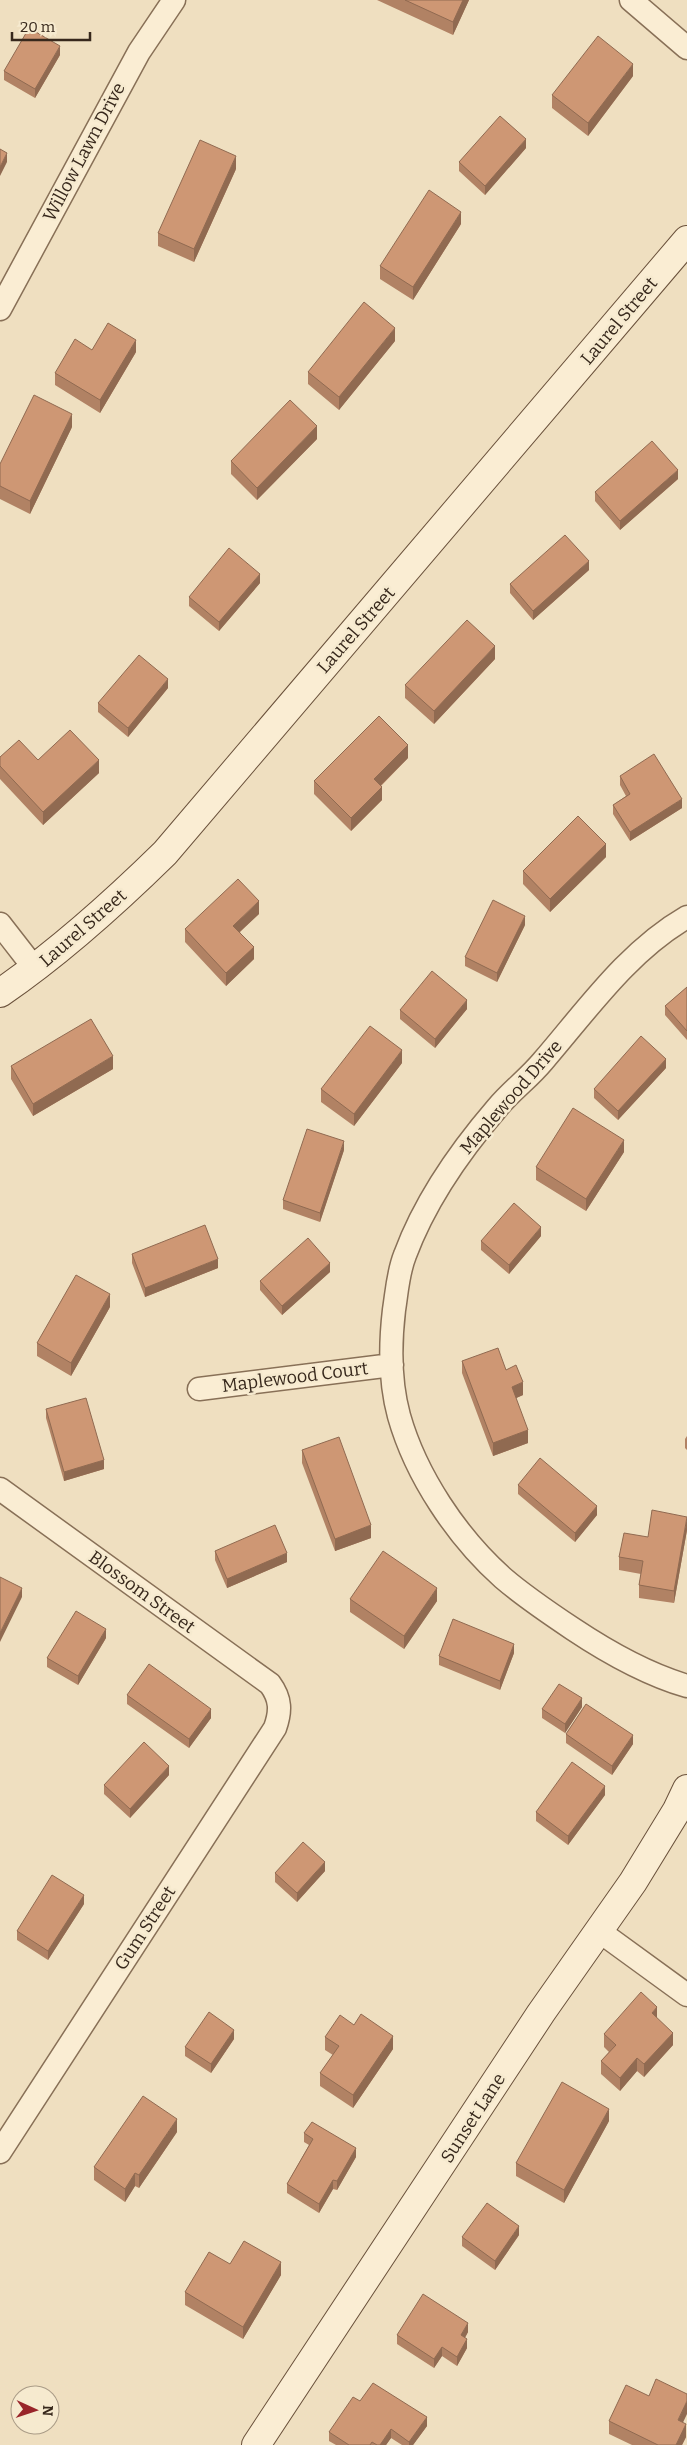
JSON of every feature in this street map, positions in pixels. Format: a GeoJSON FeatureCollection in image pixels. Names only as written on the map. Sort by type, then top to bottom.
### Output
{"type":"FeatureCollection","features":[{"type":"Feature","properties":{"kind":"street","name":"Willow Lawn Drive"},"geometry":{"type":"LineString","coordinates":[[0,309],[139,52],[174,0]]}},
{"type":"Feature","properties":{"kind":"street"},"geometry":{"type":"LineString","coordinates":[[631,0],[687,48]]}},
{"type":"Feature","properties":{"kind":"street","name":"Laurel Street"},"geometry":{"type":"LineString","coordinates":[[0,993],[35,969],[106,910],[165,854],[687,240]]}},
{"type":"Feature","properties":{"kind":"street","name":"Maplewood Drive"},"geometry":{"type":"LineString","coordinates":[[687,917],[669,927],[638,952],[538,1068],[498,1106],[457,1159],[423,1216],[404,1256],[398,1282],[392,1327],[392,1365],[399,1417],[417,1461],[435,1495],[462,1534],[501,1576],[538,1606],[594,1643],[638,1667],[687,1686]]}},
{"type":"Feature","properties":{"kind":"street"},"geometry":{"type":"LineString","coordinates":[[0,924],[35,969]]}},
{"type":"Feature","properties":{"kind":"street","name":"Maplewood Court"},"geometry":{"type":"LineString","coordinates":[[199,1389],[392,1365]]}},
{"type":"Feature","properties":{"kind":"street","name":"Blossom Street"},"geometry":{"type":"LineString","coordinates":[[0,1489],[270,1684],[279,1700]]}},
{"type":"Feature","properties":{"kind":"street","name":"Gum Street"},"geometry":{"type":"LineString","coordinates":[[0,2152],[275,1728],[280,1714],[279,1700]]}},
{"type":"Feature","properties":{"kind":"street","name":"Sunset Lane"},"geometry":{"type":"LineString","coordinates":[[256,2445],[541,2013],[633,1882],[687,1790]]}},
{"type":"Feature","properties":{"kind":"street"},"geometry":{"type":"LineString","coordinates":[[599,1931],[687,1995]]}},
{"type":"Feature","properties":{"kind":"building"},"geometry":{"type":"Polygon","coordinates":[[[405,0],[463,0],[453,22],[405,0]]]}},
{"type":"Feature","properties":{"kind":"building"},"geometry":{"type":"Polygon","coordinates":[[[29,28],[60,46],[35,89],[4,71],[29,28]]]}},
{"type":"Feature","properties":{"kind":"building"},"geometry":{"type":"Polygon","coordinates":[[[598,36],[633,64],[588,123],[552,95],[598,36]]]}},
{"type":"Feature","properties":{"kind":"building"},"geometry":{"type":"Polygon","coordinates":[[[500,116],[526,139],[485,186],[459,162],[500,116]]]}},
{"type":"Feature","properties":{"kind":"building"},"geometry":{"type":"Polygon","coordinates":[[[200,140],[236,156],[194,249],[158,233],[200,140]]]}},
{"type":"Feature","properties":{"kind":"building"},"geometry":{"type":"Polygon","coordinates":[[[0,149],[7,153],[0,167],[0,149]]]}},
{"type":"Feature","properties":{"kind":"building"},"geometry":{"type":"Polygon","coordinates":[[[429,190],[461,212],[413,287],[380,266],[429,190]]]}},
{"type":"Feature","properties":{"kind":"building"},"geometry":{"type":"Polygon","coordinates":[[[364,302],[395,328],[339,397],[308,372],[364,302]]]}},
{"type":"Feature","properties":{"kind":"building"},"geometry":{"type":"Polygon","coordinates":[[[108,323],[136,340],[100,400],[55,373],[75,339],[92,350],[108,323]]]}},
{"type":"Feature","properties":{"kind":"building"},"geometry":{"type":"Polygon","coordinates":[[[34,395],[72,414],[30,501],[0,486],[0,464],[34,395]]]}},
{"type":"Feature","properties":{"kind":"building"},"geometry":{"type":"Polygon","coordinates":[[[290,400],[317,426],[257,488],[231,461],[290,400]]]}},
{"type":"Feature","properties":{"kind":"building"},"geometry":{"type":"Polygon","coordinates":[[[652,441],[678,470],[620,521],[595,492],[652,441]]]}},
{"type":"Feature","properties":{"kind":"building"},"geometry":{"type":"Polygon","coordinates":[[[565,535],[589,561],[533,611],[510,584],[565,535]]]}},
{"type":"Feature","properties":{"kind":"building"},"geometry":{"type":"Polygon","coordinates":[[[229,548],[260,574],[219,622],[189,597],[229,548]]]}},
{"type":"Feature","properties":{"kind":"building"},"geometry":{"type":"Polygon","coordinates":[[[467,620],[495,646],[434,711],[405,685],[467,620]]]}},
{"type":"Feature","properties":{"kind":"building"},"geometry":{"type":"Polygon","coordinates":[[[139,655],[168,679],[128,728],[98,703],[139,655]]]}},
{"type":"Feature","properties":{"kind":"building"},"geometry":{"type":"Polygon","coordinates":[[[379,716],[408,745],[374,779],[382,787],[351,818],[314,781],[379,716]]]}},
{"type":"Feature","properties":{"kind":"building"},"geometry":{"type":"Polygon","coordinates":[[[70,730],[99,760],[43,812],[0,766],[0,757],[19,740],[38,760],[70,730]]]}},
{"type":"Feature","properties":{"kind":"building"},"geometry":{"type":"Polygon","coordinates":[[[654,754],[682,799],[630,832],[613,805],[630,794],[620,776],[654,754]]]}},
{"type":"Feature","properties":{"kind":"building"},"geometry":{"type":"Polygon","coordinates":[[[578,816],[606,844],[550,899],[523,871],[578,816]]]}},
{"type":"Feature","properties":{"kind":"building"},"geometry":{"type":"Polygon","coordinates":[[[238,879],[259,901],[233,926],[254,947],[226,973],[185,929],[238,879]]]}},
{"type":"Feature","properties":{"kind":"building"},"geometry":{"type":"Polygon","coordinates":[[[493,900],[525,916],[497,973],[465,957],[493,900]]]}},
{"type":"Feature","properties":{"kind":"building"},"geometry":{"type":"Polygon","coordinates":[[[432,971],[467,1000],[435,1039],[400,1010],[432,971]]]}},
{"type":"Feature","properties":{"kind":"building"},"geometry":{"type":"Polygon","coordinates":[[[687,987],[687,1031],[665,1006],[687,987]]]}},
{"type":"Feature","properties":{"kind":"building"},"geometry":{"type":"Polygon","coordinates":[[[91,1019],[113,1056],[33,1104],[11,1066],[91,1019]]]}},
{"type":"Feature","properties":{"kind":"building"},"geometry":{"type":"Polygon","coordinates":[[[370,1026],[402,1050],[354,1114],[321,1089],[370,1026]]]}},
{"type":"Feature","properties":{"kind":"building"},"geometry":{"type":"Polygon","coordinates":[[[641,1036],[666,1059],[618,1111],[594,1089],[641,1036]]]}},
{"type":"Feature","properties":{"kind":"building"},"geometry":{"type":"Polygon","coordinates":[[[573,1108],[624,1140],[586,1199],[536,1167],[573,1108]]]}},
{"type":"Feature","properties":{"kind":"building"},"geometry":{"type":"Polygon","coordinates":[[[307,1129],[344,1141],[320,1213],[283,1200],[307,1129]]]}},
{"type":"Feature","properties":{"kind":"building"},"geometry":{"type":"Polygon","coordinates":[[[514,1203],[541,1227],[509,1265],[481,1241],[514,1203]]]}},
{"type":"Feature","properties":{"kind":"building"},"geometry":{"type":"Polygon","coordinates":[[[205,1225],[218,1259],[145,1288],[132,1254],[205,1225]]]}},
{"type":"Feature","properties":{"kind":"building"},"geometry":{"type":"Polygon","coordinates":[[[308,1238],[330,1263],[282,1306],[260,1281],[308,1238]]]}},
{"type":"Feature","properties":{"kind":"building"},"geometry":{"type":"Polygon","coordinates":[[[76,1275],[110,1294],[71,1363],[37,1343],[76,1275]]]}},
{"type":"Feature","properties":{"kind":"building"},"geometry":{"type":"Polygon","coordinates":[[[498,1348],[506,1370],[516,1365],[523,1382],[512,1387],[528,1430],[493,1443],[462,1361],[498,1348]]]}},
{"type":"Feature","properties":{"kind":"building"},"geometry":{"type":"Polygon","coordinates":[[[86,1398],[104,1460],[64,1472],[46,1409],[86,1398]]]}},
{"type":"Feature","properties":{"kind":"building"},"geometry":{"type":"Polygon","coordinates":[[[339,1437],[371,1525],[335,1539],[302,1450],[339,1437]]]}},
{"type":"Feature","properties":{"kind":"building"},"geometry":{"type":"Polygon","coordinates":[[[540,1458],[597,1506],[575,1533],[518,1485],[540,1458]]]}},
{"type":"Feature","properties":{"kind":"building"},"geometry":{"type":"Polygon","coordinates":[[[652,1510],[687,1517],[674,1591],[639,1585],[643,1561],[619,1557],[624,1533],[648,1537],[652,1510]]]}},
{"type":"Feature","properties":{"kind":"building"},"geometry":{"type":"Polygon","coordinates":[[[275,1525],[287,1553],[227,1579],[215,1551],[275,1525]]]}},
{"type":"Feature","properties":{"kind":"building"},"geometry":{"type":"Polygon","coordinates":[[[383,1551],[437,1588],[404,1636],[350,1599],[383,1551]]]}},
{"type":"Feature","properties":{"kind":"building"},"geometry":{"type":"Polygon","coordinates":[[[0,1577],[22,1588],[0,1633],[0,1577]]]}},
{"type":"Feature","properties":{"kind":"building"},"geometry":{"type":"Polygon","coordinates":[[[76,1611],[106,1629],[78,1676],[47,1658],[76,1611]]]}},
{"type":"Feature","properties":{"kind":"building"},"geometry":{"type":"Polygon","coordinates":[[[453,1619],[514,1644],[500,1681],[439,1656],[453,1619]]]}},
{"type":"Feature","properties":{"kind":"building"},"geometry":{"type":"Polygon","coordinates":[[[149,1664],[211,1709],[189,1739],[127,1695],[149,1664]]]}},
{"type":"Feature","properties":{"kind":"building"},"geometry":{"type":"Polygon","coordinates":[[[559,1684],[582,1698],[565,1724],[542,1709],[559,1684]]]}},
{"type":"Feature","properties":{"kind":"building"},"geometry":{"type":"Polygon","coordinates":[[[586,1704],[633,1735],[612,1766],[566,1734],[586,1704]]]}},
{"type":"Feature","properties":{"kind":"building"},"geometry":{"type":"Polygon","coordinates":[[[144,1742],[169,1766],[130,1809],[104,1785],[144,1742]]]}},
{"type":"Feature","properties":{"kind":"building"},"geometry":{"type":"Polygon","coordinates":[[[572,1762],[605,1786],[568,1836],[536,1812],[572,1762]]]}},
{"type":"Feature","properties":{"kind":"building"},"geometry":{"type":"Polygon","coordinates":[[[303,1842],[325,1862],[297,1893],[275,1873],[303,1842]]]}},
{"type":"Feature","properties":{"kind":"building"},"geometry":{"type":"Polygon","coordinates":[[[52,1875],[84,1895],[48,1951],[17,1931],[52,1875]]]}},
{"type":"Feature","properties":{"kind":"building"},"geometry":{"type":"Polygon","coordinates":[[[641,1992],[657,2007],[652,2013],[673,2033],[644,2064],[637,2058],[620,2078],[601,2061],[616,2045],[604,2034],[641,1992]]]}},
{"type":"Feature","properties":{"kind":"building"},"geometry":{"type":"Polygon","coordinates":[[[209,2012],[234,2030],[211,2064],[185,2047],[209,2012]]]}},
{"type":"Feature","properties":{"kind":"building"},"geometry":{"type":"Polygon","coordinates":[[[361,2014],[393,2036],[353,2095],[320,2073],[339,2046],[325,2037],[340,2015],[354,2025],[361,2014]]]}},
{"type":"Feature","properties":{"kind":"building"},"geometry":{"type":"Polygon","coordinates":[[[562,2082],[609,2109],[564,2190],[516,2163],[562,2082]]]}},
{"type":"Feature","properties":{"kind":"building"},"geometry":{"type":"Polygon","coordinates":[[[143,2096],[177,2119],[139,2175],[135,2173],[125,2189],[94,2167],[143,2096]]]}},
{"type":"Feature","properties":{"kind":"building"},"geometry":{"type":"Polygon","coordinates":[[[312,2122],[356,2148],[337,2181],[333,2180],[319,2204],[287,2184],[313,2139],[304,2133],[312,2122]]]}},
{"type":"Feature","properties":{"kind":"building"},"geometry":{"type":"Polygon","coordinates":[[[487,2203],[519,2226],[495,2261],[462,2237],[487,2203]]]}},
{"type":"Feature","properties":{"kind":"building"},"geometry":{"type":"Polygon","coordinates":[[[244,2241],[281,2262],[243,2327],[185,2292],[209,2252],[230,2264],[244,2241]]]}},
{"type":"Feature","properties":{"kind":"building"},"geometry":{"type":"Polygon","coordinates":[[[423,2294],[468,2323],[461,2335],[467,2339],[457,2357],[442,2347],[434,2359],[397,2335],[423,2294]]]}},
{"type":"Feature","properties":{"kind":"building"},"geometry":{"type":"Polygon","coordinates":[[[656,2379],[687,2394],[687,2401],[678,2420],[686,2424],[676,2445],[658,2445],[609,2421],[626,2385],[649,2396],[656,2379]]]}},
{"type":"Feature","properties":{"kind":"building"},"geometry":{"type":"Polygon","coordinates":[[[373,2383],[427,2417],[409,2442],[391,2429],[380,2445],[372,2442],[370,2445],[349,2445],[329,2432],[353,2397],[360,2401],[373,2383]]]}}]}
